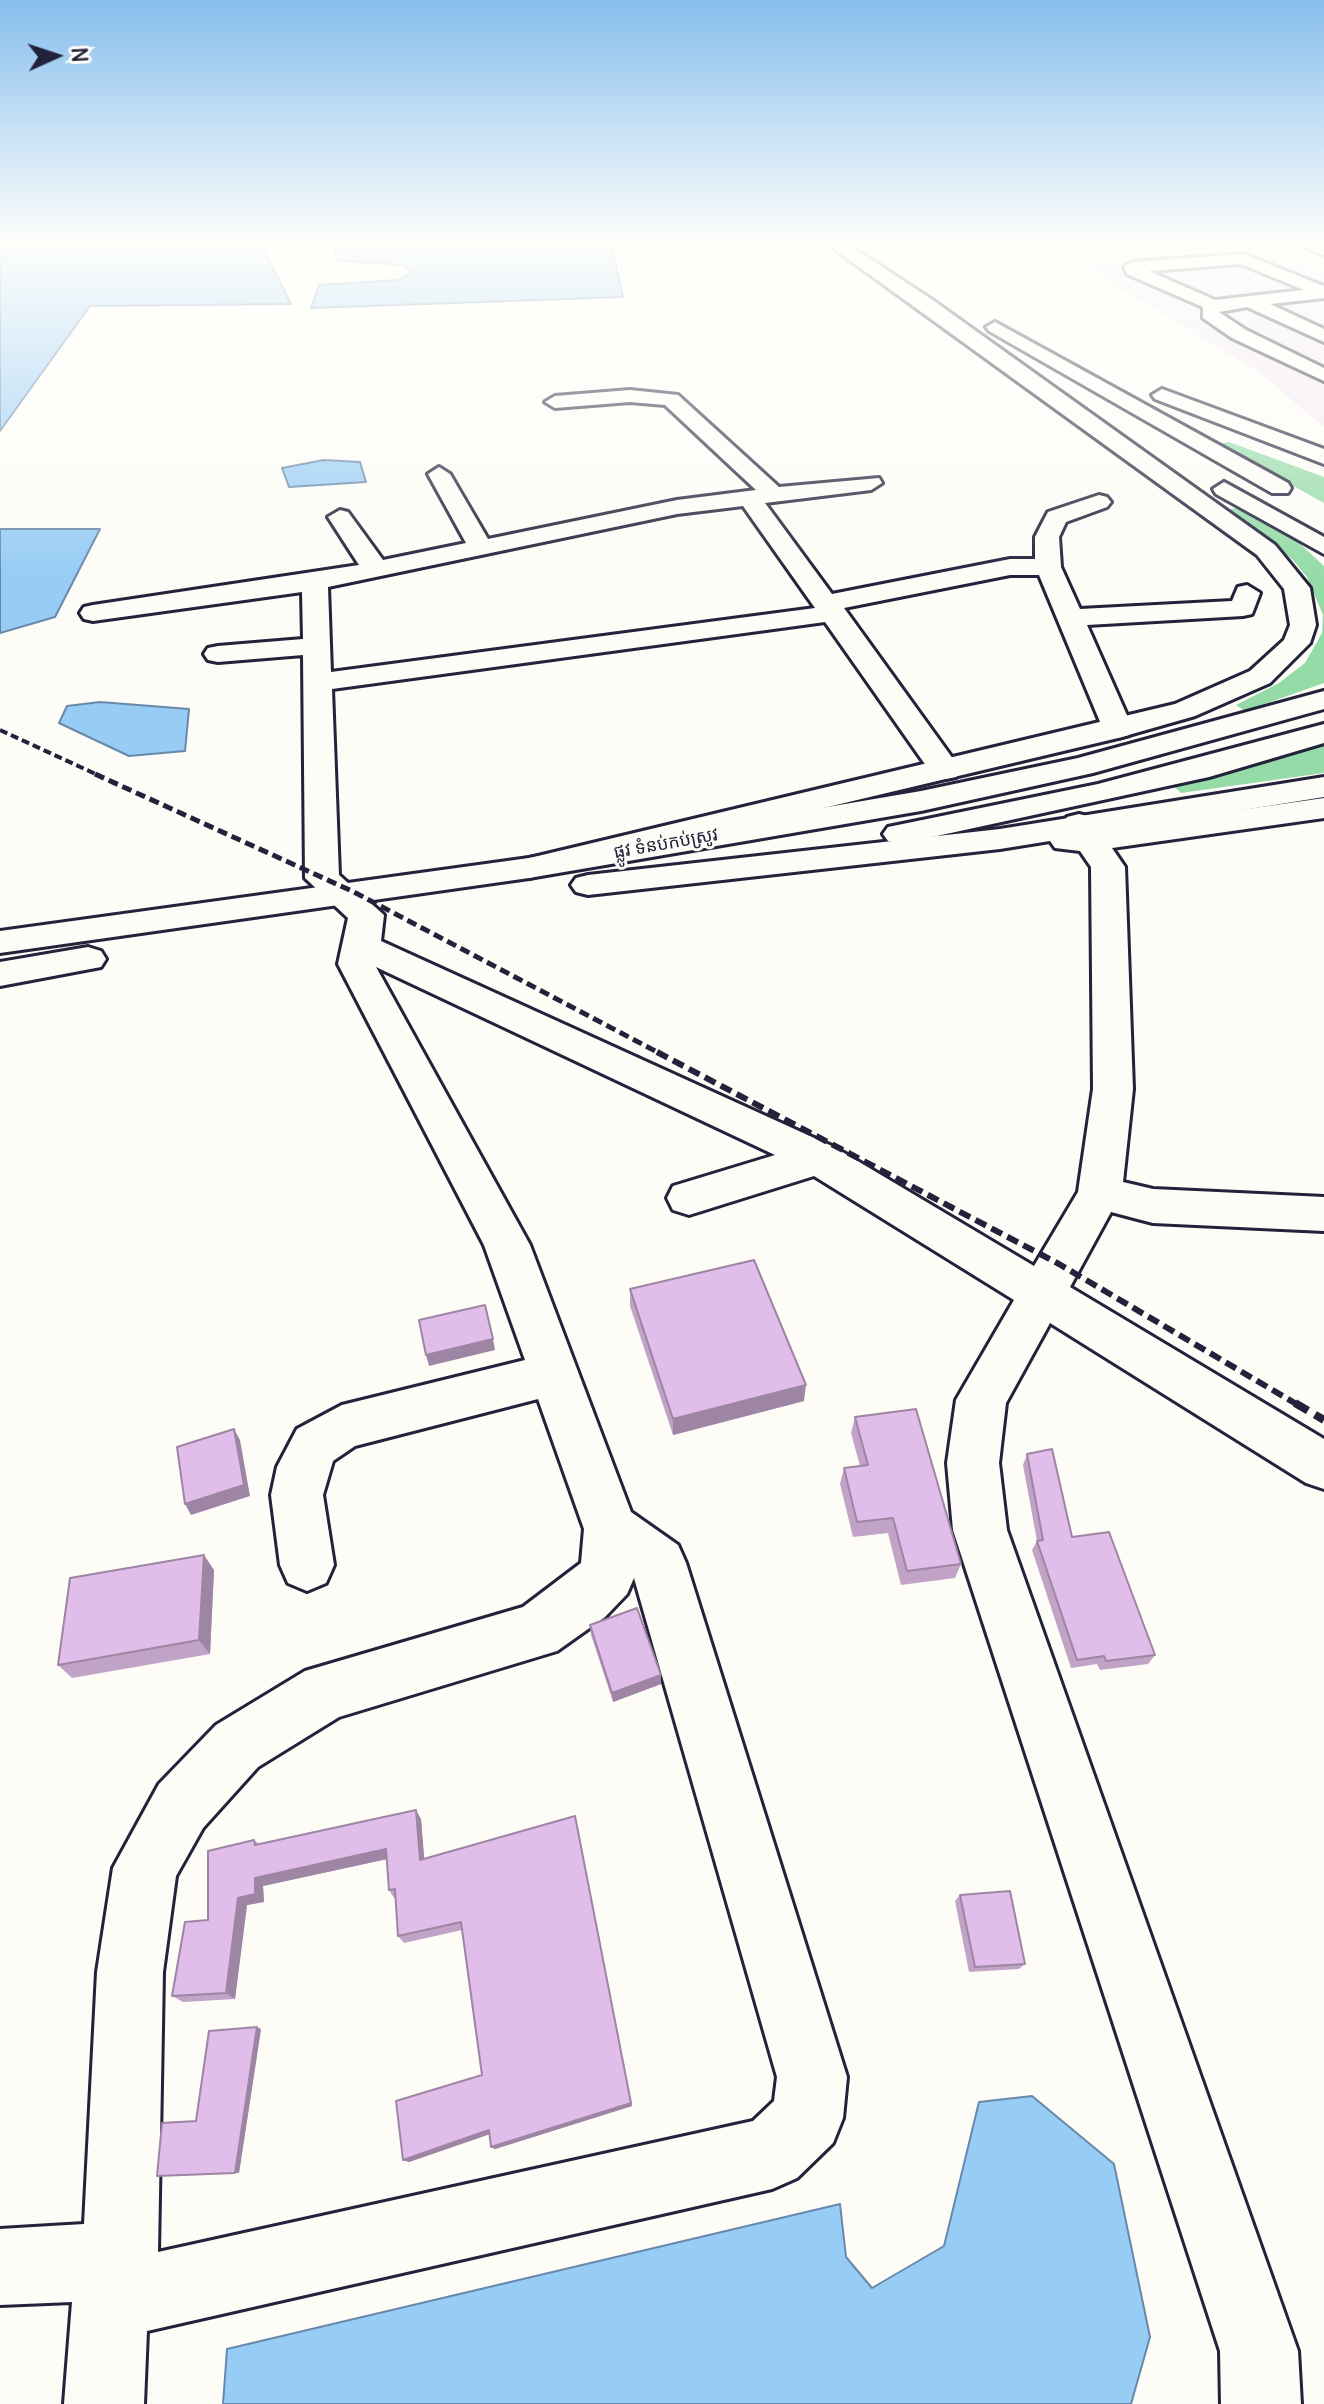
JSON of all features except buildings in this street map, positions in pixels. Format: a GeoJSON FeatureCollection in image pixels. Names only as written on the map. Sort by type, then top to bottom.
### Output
{"type":"FeatureCollection","features":[{"type":"Feature","properties":{"kind":"main road"},"geometry":{"type":"LineString","coordinates":[[529,868],[1118,729],[1185,710],[1233,691],[1271,668],[1296,643],[1303,625],[1297,588],[1266,550],[1232,523],[1036,388],[992,352]]}},
{"type":"Feature","properties":{"kind":"main road"},"geometry":{"type":"LineString","coordinates":[[1012,352],[1183,466]]}},
{"type":"Feature","properties":{"kind":"main road"},"geometry":{"type":"LineString","coordinates":[[1039,352],[1297,497]]}},
{"type":"Feature","properties":{"kind":"main road"},"geometry":{"type":"LineString","coordinates":[[1044,352],[1119,389],[1324,472]]}},
{"type":"Feature","properties":{"kind":"main road"},"geometry":{"type":"LineString","coordinates":[[1066,352],[1103,370],[1324,457]]}},
{"type":"Feature","properties":{"kind":"main road"},"geometry":{"type":"LineString","coordinates":[[1245,352],[1290,380]]}},
{"type":"Feature","properties":{"kind":"main road"},"geometry":{"type":"LineString","coordinates":[[1277,352],[1324,375]]}},
{"type":"Feature","properties":{"kind":"main road"},"geometry":{"type":"LineString","coordinates":[[555,402],[630,396],[671,399],[762,494],[830,608],[945,770]]}},
{"type":"Feature","properties":{"kind":"main road"},"geometry":{"type":"LineString","coordinates":[[439,474],[482,549]]}},
{"type":"Feature","properties":{"kind":"main road"},"geometry":{"type":"LineString","coordinates":[[762,494],[799,481],[802,474]]}},
{"type":"Feature","properties":{"kind":"main road"},"geometry":{"type":"LineString","coordinates":[[1211,481],[1324,547]]}},
{"type":"Feature","properties":{"kind":"main road"},"geometry":{"type":"LineString","coordinates":[[93,613],[147,619],[677,507],[762,494],[871,483]]}},
{"type":"Feature","properties":{"kind":"main road"},"geometry":{"type":"LineString","coordinates":[[1099,502],[1056,517],[1047,537],[1048,567],[1118,729]]}},
{"type":"Feature","properties":{"kind":"main road"},"geometry":{"type":"LineString","coordinates":[[340,517],[363,555],[377,569]]}},
{"type":"Feature","properties":{"kind":"main road"},"geometry":{"type":"LineString","coordinates":[[218,654],[318,664],[830,608],[1010,567],[1048,567]]}},
{"type":"Feature","properties":{"kind":"main road"},"geometry":{"type":"LineString","coordinates":[[315,582],[322,878],[355,919],[819,1158],[1324,1466]]}},
{"type":"Feature","properties":{"kind":"main road"},"geometry":{"type":"LineString","coordinates":[[1071,618],[1243,608],[1247,593]]}},
{"type":"Feature","properties":{"kind":"main road","name":"ផ្លូវ ទំនប់កប់ស្រូវ"},"geometry":{"type":"LineString","coordinates":[[0,942],[355,919],[529,868],[921,801],[1082,766],[1324,700]]}},
{"type":"Feature","properties":{"kind":"main road","name":"ផ្លូវ ទំនប់កប់ស្រូវ"},"geometry":{"type":"LineString","coordinates":[[0,974],[588,885],[978,821],[1198,770],[1324,733]]}},
{"type":"Feature","properties":{"kind":"main road"},"geometry":{"type":"LineString","coordinates":[[1085,833],[1324,787]]}},
{"type":"Feature","properties":{"kind":"main road"},"geometry":{"type":"LineString","coordinates":[[588,885],[1000,839],[1324,808]]}},
{"type":"Feature","properties":{"kind":"main road"},"geometry":{"type":"LineString","coordinates":[[1085,833],[1108,867],[1114,1000],[1113,1089],[1100,1193],[981,1400],[973,1463],[980,1530],[1259,2351],[1261,2404]]}},
{"type":"Feature","properties":{"kind":"main road"},"geometry":{"type":"LineString","coordinates":[[104,2404],[115,2277],[130,1972],[145,1868],[181,1806],[237,1746],[326,1692],[537,1631],[585,1598],[608,1575],[611,1529],[507,1245],[356,964],[355,919]]}},
{"type":"Feature","properties":{"kind":"main road"},"geometry":{"type":"LineString","coordinates":[[689,1198],[819,1158]]}},
{"type":"Feature","properties":{"kind":"main road"},"geometry":{"type":"LineString","coordinates":[[1100,1193],[1153,1206],[1324,1214]]}},
{"type":"Feature","properties":{"kind":"main road"},"geometry":{"type":"LineString","coordinates":[[307,1565],[297,1495],[303,1467],[315,1445],[342,1427],[554,1374]]}},
{"type":"Feature","properties":{"kind":"main road"},"geometry":{"type":"LineString","coordinates":[[0,2267],[68,2265],[115,2277],[772,2153],[808,2118],[812,2077],[659,1563],[611,1529]]}},
{"type":"Feature","properties":{"kind":"shaded area"},"geometry":{"type":"Polygon","coordinates":[[[1226,352],[1324,352],[1324,427],[1260,373],[1226,352]]]}},
{"type":"Feature","properties":{"kind":"green space"},"geometry":{"type":"Polygon","coordinates":[[[1229,442],[1324,477],[1324,503],[1218,444],[1229,442]]]}},
{"type":"Feature","properties":{"kind":"green space"},"geometry":{"type":"Polygon","coordinates":[[[1240,508],[1297,541],[1324,566],[1324,683],[1245,711],[1236,705],[1279,683],[1305,663],[1322,633],[1323,615],[1307,577],[1293,560],[1229,509],[1240,508]]]}},
{"type":"Feature","properties":{"kind":"green space"},"geometry":{"type":"Polygon","coordinates":[[[1324,744],[1324,773],[1181,793],[1172,785],[1324,744]]]}},
{"type":"Feature","properties":{"kind":"water"},"geometry":{"type":"Polygon","coordinates":[[[0,352],[57,352],[0,431],[0,352]]]}},
{"type":"Feature","properties":{"kind":"water"},"geometry":{"type":"Polygon","coordinates":[[[324,460],[360,462],[366,482],[289,487],[282,468],[324,460]]]}},
{"type":"Feature","properties":{"kind":"water"},"geometry":{"type":"Polygon","coordinates":[[[0,529],[100,529],[55,617],[0,633],[0,529]]]}},
{"type":"Feature","properties":{"kind":"water"},"geometry":{"type":"Polygon","coordinates":[[[100,702],[189,709],[185,751],[129,756],[59,723],[67,706],[100,702]]]}},
{"type":"Feature","properties":{"kind":"water"},"geometry":{"type":"Polygon","coordinates":[[[1032,2096],[1114,2164],[1150,2337],[1131,2404],[223,2404],[227,2349],[840,2204],[846,2257],[872,2288],[944,2246],[979,2102],[1032,2096]]]}},
{"type":"Feature","properties":{"kind":"railway"},"geometry":{"type":"LineString","coordinates":[[0,730],[100,776]]}},
{"type":"Feature","properties":{"kind":"railway"},"geometry":{"type":"LineString","coordinates":[[95,774],[354,892],[661,1054]]}},
{"type":"Feature","properties":{"kind":"railway"},"geometry":{"type":"LineString","coordinates":[[657,1052],[1059,1264],[1298,1405]]}},
{"type":"Feature","properties":{"kind":"railway"},"geometry":{"type":"LineString","coordinates":[[1295,1403],[1324,1420]]}}]}
